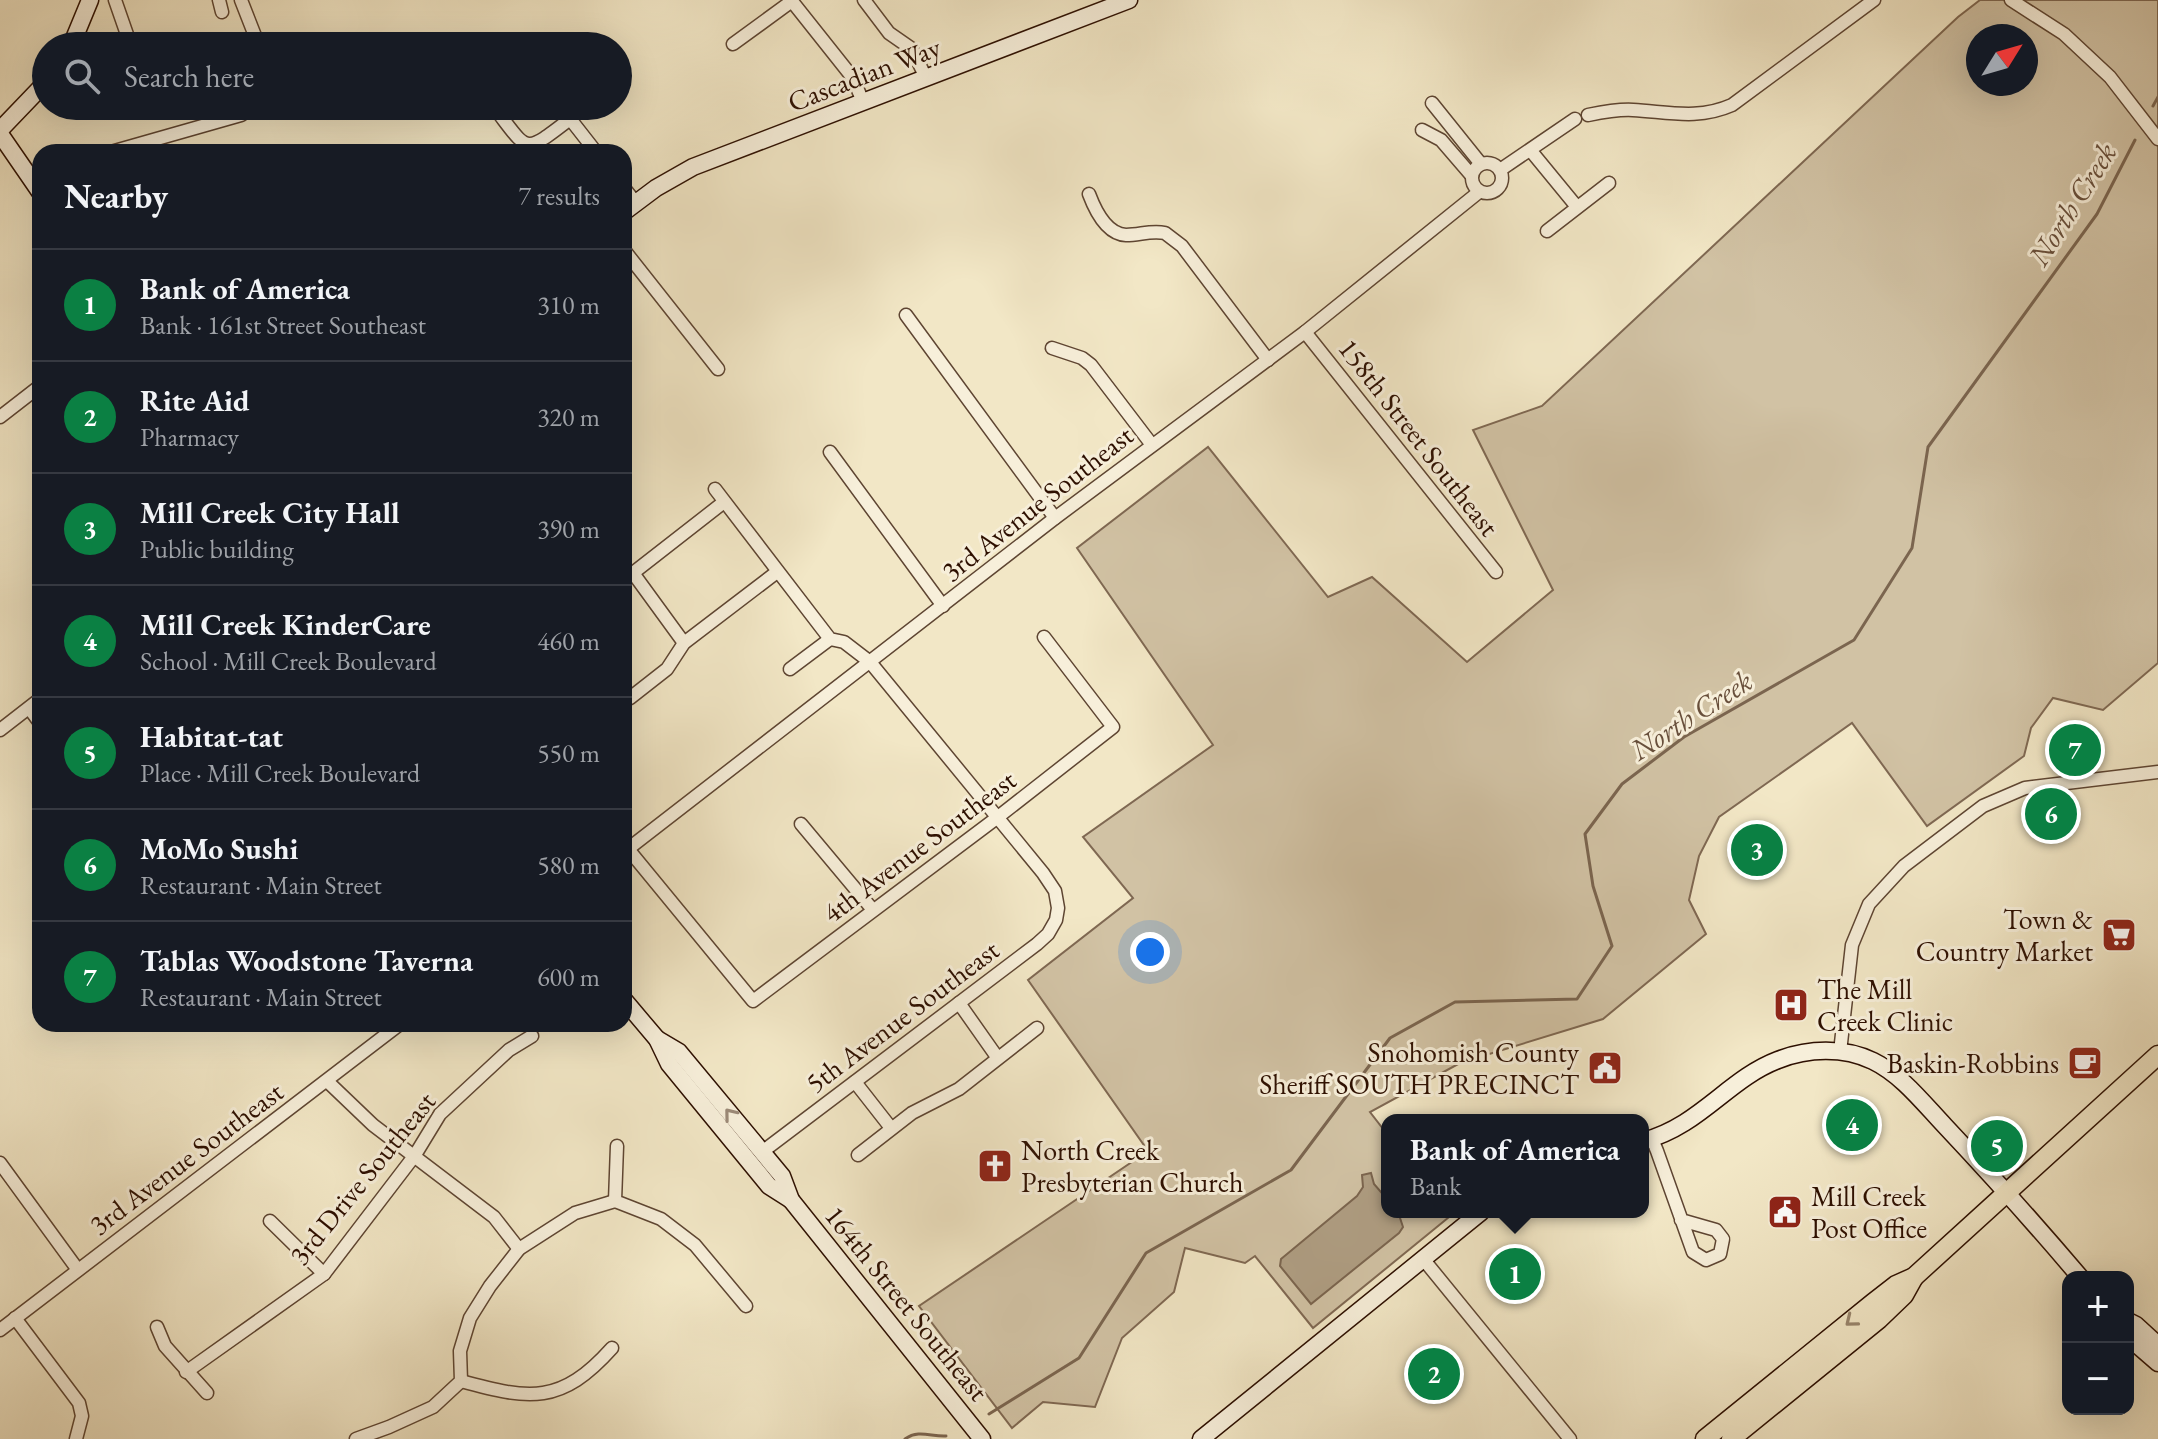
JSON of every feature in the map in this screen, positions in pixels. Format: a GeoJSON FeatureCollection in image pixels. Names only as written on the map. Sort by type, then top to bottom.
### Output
{"type":"FeatureCollection","features":[{"type":"Feature","properties":{"kind":"main road"},"geometry":{"type":"LineString","coordinates":[[1705,1439],[1896,1285],[1914,1277],[2158,1055]]}},
{"type":"Feature","properties":{"kind":"main road"},"geometry":{"type":"LineString","coordinates":[[1731,1439],[1879,1319],[1904,1295],[1914,1277]]}},
{"type":"Feature","properties":{"kind":"street"},"geometry":{"type":"LineString","coordinates":[[77,32],[90,0]]}},
{"type":"Feature","properties":{"kind":"street"},"geometry":{"type":"LineString","coordinates":[[115,0],[126,32]]}},
{"type":"Feature","properties":{"kind":"street"},"geometry":{"type":"LineString","coordinates":[[241,0],[254,32]]}},
{"type":"Feature","properties":{"kind":"street"},"geometry":{"type":"LineString","coordinates":[[733,44],[792,0],[853,78],[863,102]]}},
{"type":"Feature","properties":{"kind":"street"},"geometry":{"type":"LineString","coordinates":[[864,0],[889,33],[912,49],[926,78]]}},
{"type":"Feature","properties":{"kind":"street","name":"Cascadian Way"},"geometry":{"type":"LineString","coordinates":[[632,206],[693,167],[926,78],[1105,4],[1129,0]]}},
{"type":"Feature","properties":{"kind":"street"},"geometry":{"type":"LineString","coordinates":[[1588,115],[1630,109],[1692,116],[1715,112],[1741,99],[1874,0]]}},
{"type":"Feature","properties":{"kind":"street"},"geometry":{"type":"LineString","coordinates":[[2011,0],[2064,34],[2110,77],[2158,139]]}},
{"type":"Feature","properties":{"kind":"street"},"geometry":{"type":"LineString","coordinates":[[32,97],[0,132],[32,180]]}},
{"type":"Feature","properties":{"kind":"street"},"geometry":{"type":"LineString","coordinates":[[1432,103],[1481,164]]}},
{"type":"Feature","properties":{"kind":"street"},"geometry":{"type":"LineString","coordinates":[[1500,170],[1575,119]]}},
{"type":"Feature","properties":{"kind":"street"},"geometry":{"type":"LineString","coordinates":[[139,144],[223,120]]}},
{"type":"Feature","properties":{"kind":"street"},"geometry":{"type":"LineString","coordinates":[[504,120],[520,141],[529,144]]}},
{"type":"Feature","properties":{"kind":"street"},"geometry":{"type":"LineString","coordinates":[[538,144],[569,120]]}},
{"type":"Feature","properties":{"kind":"street"},"geometry":{"type":"LineString","coordinates":[[571,120],[590,144]]}},
{"type":"Feature","properties":{"kind":"street"},"geometry":{"type":"LineString","coordinates":[[1422,130],[1441,140],[1472,176],[1473,185],[1479,192],[1489,193],[1498,189],[1502,180],[1500,170],[1492,164],[1481,164]]}},
{"type":"Feature","properties":{"kind":"street"},"geometry":{"type":"LineString","coordinates":[[1531,151],[1577,207]]}},
{"type":"Feature","properties":{"kind":"street"},"geometry":{"type":"LineString","coordinates":[[1472,176],[1481,164]]}},
{"type":"Feature","properties":{"kind":"street"},"geometry":{"type":"LineString","coordinates":[[1547,231],[1609,183]]}},
{"type":"Feature","properties":{"kind":"street","name":"3rd Avenue Southeast"},"geometry":{"type":"LineString","coordinates":[[632,846],[1055,518],[1305,332],[1479,192]]}},
{"type":"Feature","properties":{"kind":"street"},"geometry":{"type":"LineString","coordinates":[[1089,194],[1095,210],[1114,232],[1124,235],[1165,233],[1182,246],[1268,360]]}},
{"type":"Feature","properties":{"kind":"street"},"geometry":{"type":"LineString","coordinates":[[632,260],[718,369]]}},
{"type":"Feature","properties":{"kind":"street"},"geometry":{"type":"LineString","coordinates":[[906,315],[1055,518]]}},
{"type":"Feature","properties":{"kind":"street","name":"158th Street Southeast"},"geometry":{"type":"LineString","coordinates":[[1305,332],[1496,572]]}},
{"type":"Feature","properties":{"kind":"street"},"geometry":{"type":"LineString","coordinates":[[1052,348],[1082,358],[1091,365],[1152,445]]}},
{"type":"Feature","properties":{"kind":"street"},"geometry":{"type":"LineString","coordinates":[[0,417],[32,392]]}},
{"type":"Feature","properties":{"kind":"street"},"geometry":{"type":"LineString","coordinates":[[830,452],[943,606]]}},
{"type":"Feature","properties":{"kind":"street"},"geometry":{"type":"LineString","coordinates":[[715,489],[830,639],[844,642],[870,662],[998,817]]}},
{"type":"Feature","properties":{"kind":"street"},"geometry":{"type":"LineString","coordinates":[[632,575],[724,502]]}},
{"type":"Feature","properties":{"kind":"street"},"geometry":{"type":"LineString","coordinates":[[632,696],[667,669],[684,643],[777,572]]}},
{"type":"Feature","properties":{"kind":"street"},"geometry":{"type":"LineString","coordinates":[[632,581],[684,643]]}},
{"type":"Feature","properties":{"kind":"street","name":"4th Avenue Southeast"},"geometry":{"type":"LineString","coordinates":[[632,858],[753,1001],[1113,727],[1044,637]]}},
{"type":"Feature","properties":{"kind":"street"},"geometry":{"type":"LineString","coordinates":[[790,669],[830,639]]}},
{"type":"Feature","properties":{"kind":"street"},"geometry":{"type":"LineString","coordinates":[[0,730],[32,706]]}},
{"type":"Feature","properties":{"kind":"street"},"geometry":{"type":"LineString","coordinates":[[29,708],[32,712]]}},
{"type":"Feature","properties":{"kind":"street"},"geometry":{"type":"LineString","coordinates":[[1840,1052],[1852,945],[1869,904],[1904,866],[1983,806],[2025,788],[2158,772]]}},
{"type":"Feature","properties":{"kind":"street","name":"5th Avenue Southeast"},"geometry":{"type":"LineString","coordinates":[[762,1152],[1048,934],[1058,908],[1055,891],[998,817]]}},
{"type":"Feature","properties":{"kind":"street"},"geometry":{"type":"LineString","coordinates":[[801,824],[873,910]]}},
{"type":"Feature","properties":{"kind":"street"},"geometry":{"type":"LineString","coordinates":[[959,1003],[997,1057]]}},
{"type":"Feature","properties":{"kind":"street","name":"164th Street Southeast"},"geometry":{"type":"LineString","coordinates":[[632,1009],[657,1039],[669,1064],[769,1186],[791,1200]]}},
{"type":"Feature","properties":{"kind":"street"},"geometry":{"type":"LineString","coordinates":[[858,1155],[912,1113],[959,1089],[1037,1028]]}},
{"type":"Feature","properties":{"kind":"street","name":"3rd Avenue Southeast"},"geometry":{"type":"LineString","coordinates":[[0,1330],[390,1032]]}},
{"type":"Feature","properties":{"kind":"street","name":"3rd Drive Southeast"},"geometry":{"type":"LineString","coordinates":[[186,1372],[324,1274],[415,1155],[440,1114],[509,1050],[532,1036]]}},
{"type":"Feature","properties":{"kind":"street","name":"164th Street Southeast"},"geometry":{"type":"LineString","coordinates":[[657,1039],[679,1052],[782,1176],[791,1200],[982,1439]]}},
{"type":"Feature","properties":{"kind":"street"},"geometry":{"type":"LineString","coordinates":[[1649,1140],[1679,1127],[1703,1112],[1769,1063],[1800,1053],[1840,1052],[1874,1062],[1895,1076],[2009,1193],[2075,1271]]}},
{"type":"Feature","properties":{"kind":"street"},"geometry":{"type":"LineString","coordinates":[[327,1081],[373,1125],[494,1217],[519,1249]]}},
{"type":"Feature","properties":{"kind":"street"},"geometry":{"type":"LineString","coordinates":[[855,1082],[891,1128]]}},
{"type":"Feature","properties":{"kind":"street"},"geometry":{"type":"LineString","coordinates":[[1649,1142],[1681,1220]]}},
{"type":"Feature","properties":{"kind":"street"},"geometry":{"type":"LineString","coordinates":[[615,1201],[617,1146]]}},
{"type":"Feature","properties":{"kind":"street"},"geometry":{"type":"LineString","coordinates":[[0,1163],[78,1270]]}},
{"type":"Feature","properties":{"kind":"street"},"geometry":{"type":"LineString","coordinates":[[356,1439],[391,1433],[433,1407],[461,1381],[460,1351],[470,1318],[490,1286],[519,1249],[575,1213],[615,1201],[661,1219],[695,1245],[746,1306]]}},
{"type":"Feature","properties":{"kind":"street"},"geometry":{"type":"LineString","coordinates":[[1201,1439],[1474,1218]]}},
{"type":"Feature","properties":{"kind":"street"},"geometry":{"type":"LineString","coordinates":[[270,1221],[324,1274]]}},
{"type":"Feature","properties":{"kind":"street"},"geometry":{"type":"LineString","coordinates":[[1424,1260],[1570,1439]]}},
{"type":"Feature","properties":{"kind":"street"},"geometry":{"type":"LineString","coordinates":[[15,1318],[74,1395],[82,1416],[76,1439]]}},
{"type":"Feature","properties":{"kind":"street"},"geometry":{"type":"LineString","coordinates":[[2134,1324],[2158,1345]]}},
{"type":"Feature","properties":{"kind":"street"},"geometry":{"type":"LineString","coordinates":[[157,1327],[165,1346],[207,1393]]}},
{"type":"Feature","properties":{"kind":"street"},"geometry":{"type":"LineString","coordinates":[[2134,1342],[2158,1363]]}},
{"type":"Feature","properties":{"kind":"street"},"geometry":{"type":"LineString","coordinates":[[461,1381],[511,1395],[547,1394],[580,1379],[612,1348]]}},
{"type":"Feature","properties":{"kind":"shaded area"},"geometry":{"type":"Polygon","coordinates":[[[1980,0],[2158,0],[2158,663],[2103,710],[2053,698],[2031,728],[2024,756],[1927,826],[1852,723],[1719,817],[1699,856],[1689,900],[1706,934],[1603,1019],[1460,1063],[1370,1112],[1381,1126],[1381,1218],[1448,1218],[1313,1328],[1255,1256],[1245,1263],[1185,1248],[1174,1292],[1122,1338],[1095,1407],[1043,1402],[1012,1428],[919,1306],[1148,1151],[1028,980],[1133,898],[1083,837],[1213,745],[1077,548],[1208,447],[1328,597],[1372,577],[1467,662],[1553,590],[1473,430],[1542,406],[1958,17],[1980,0]]]}},
{"type":"Feature","properties":{"kind":"shaded area"},"geometry":{"type":"Polygon","coordinates":[[[1371,1173],[1374,1184],[1381,1192],[1381,1218],[1400,1218],[1403,1227],[1311,1304],[1280,1266],[1281,1259],[1357,1196],[1363,1187],[1362,1175],[1371,1173]]]}},
{"type":"Feature","properties":{"kind":"waterway","name":"North Creek"},"geometry":{"type":"LineString","coordinates":[[2153,106],[2158,97]]}},
{"type":"Feature","properties":{"kind":"waterway","name":"North Creek"},"geometry":{"type":"LineString","coordinates":[[989,1414],[1079,1358],[1146,1253],[1291,1170],[1390,1038],[1455,1002],[1577,999],[1612,946],[1593,886],[1585,834],[1622,784],[1684,737],[1854,640],[1912,548],[1928,447],[2097,214],[2135,140]]}},
{"type":"Feature","properties":{"kind":"waterway","name":"North Creek"},"geometry":{"type":"LineString","coordinates":[[905,1439],[920,1434],[946,1436]]}},
{"type":"Feature","properties":{"kind":"place","name":"Tablas Woodstone Taverna"},"geometry":{"type":"Point","coordinates":[2075,750]}},
{"type":"Feature","properties":{"kind":"place","name":"MoMo Sushi"},"geometry":{"type":"Point","coordinates":[2051,814]}},
{"type":"Feature","properties":{"kind":"place","name":"Mill Creek City Hall"},"geometry":{"type":"Point","coordinates":[1757,850]}},
{"type":"Feature","properties":{"kind":"place","name":"Town & Country Market"},"geometry":{"type":"Point","coordinates":[2119,935]}},
{"type":"Feature","properties":{"kind":"place","name":"The Mill Creek Clinic"},"geometry":{"type":"Point","coordinates":[1791,1005]}},
{"type":"Feature","properties":{"kind":"place","name":"Baskin-Robbins"},"geometry":{"type":"Point","coordinates":[2085,1063]}},
{"type":"Feature","properties":{"kind":"place","name":"Snohomish County Sheriff SOUTH PRECINCT"},"geometry":{"type":"Point","coordinates":[1605,1068]}},
{"type":"Feature","properties":{"kind":"place","name":"Mill Creek KinderCare"},"geometry":{"type":"Point","coordinates":[1852,1125]}},
{"type":"Feature","properties":{"kind":"place","name":"Habitat-tat"},"geometry":{"type":"Point","coordinates":[1997,1146]}},
{"type":"Feature","properties":{"kind":"place","name":"North Creek Presbyterian Church"},"geometry":{"type":"Point","coordinates":[995,1166]}},
{"type":"Feature","properties":{"kind":"place","name":"Mill Creek Post Office"},"geometry":{"type":"Point","coordinates":[1785,1212]}},
{"type":"Feature","properties":{"kind":"place","name":"Bank of America"},"geometry":{"type":"Point","coordinates":[1515,1274]}},
{"type":"Feature","properties":{"kind":"place","name":"Rite Aid"},"geometry":{"type":"Point","coordinates":[1434,1374]}}]}
